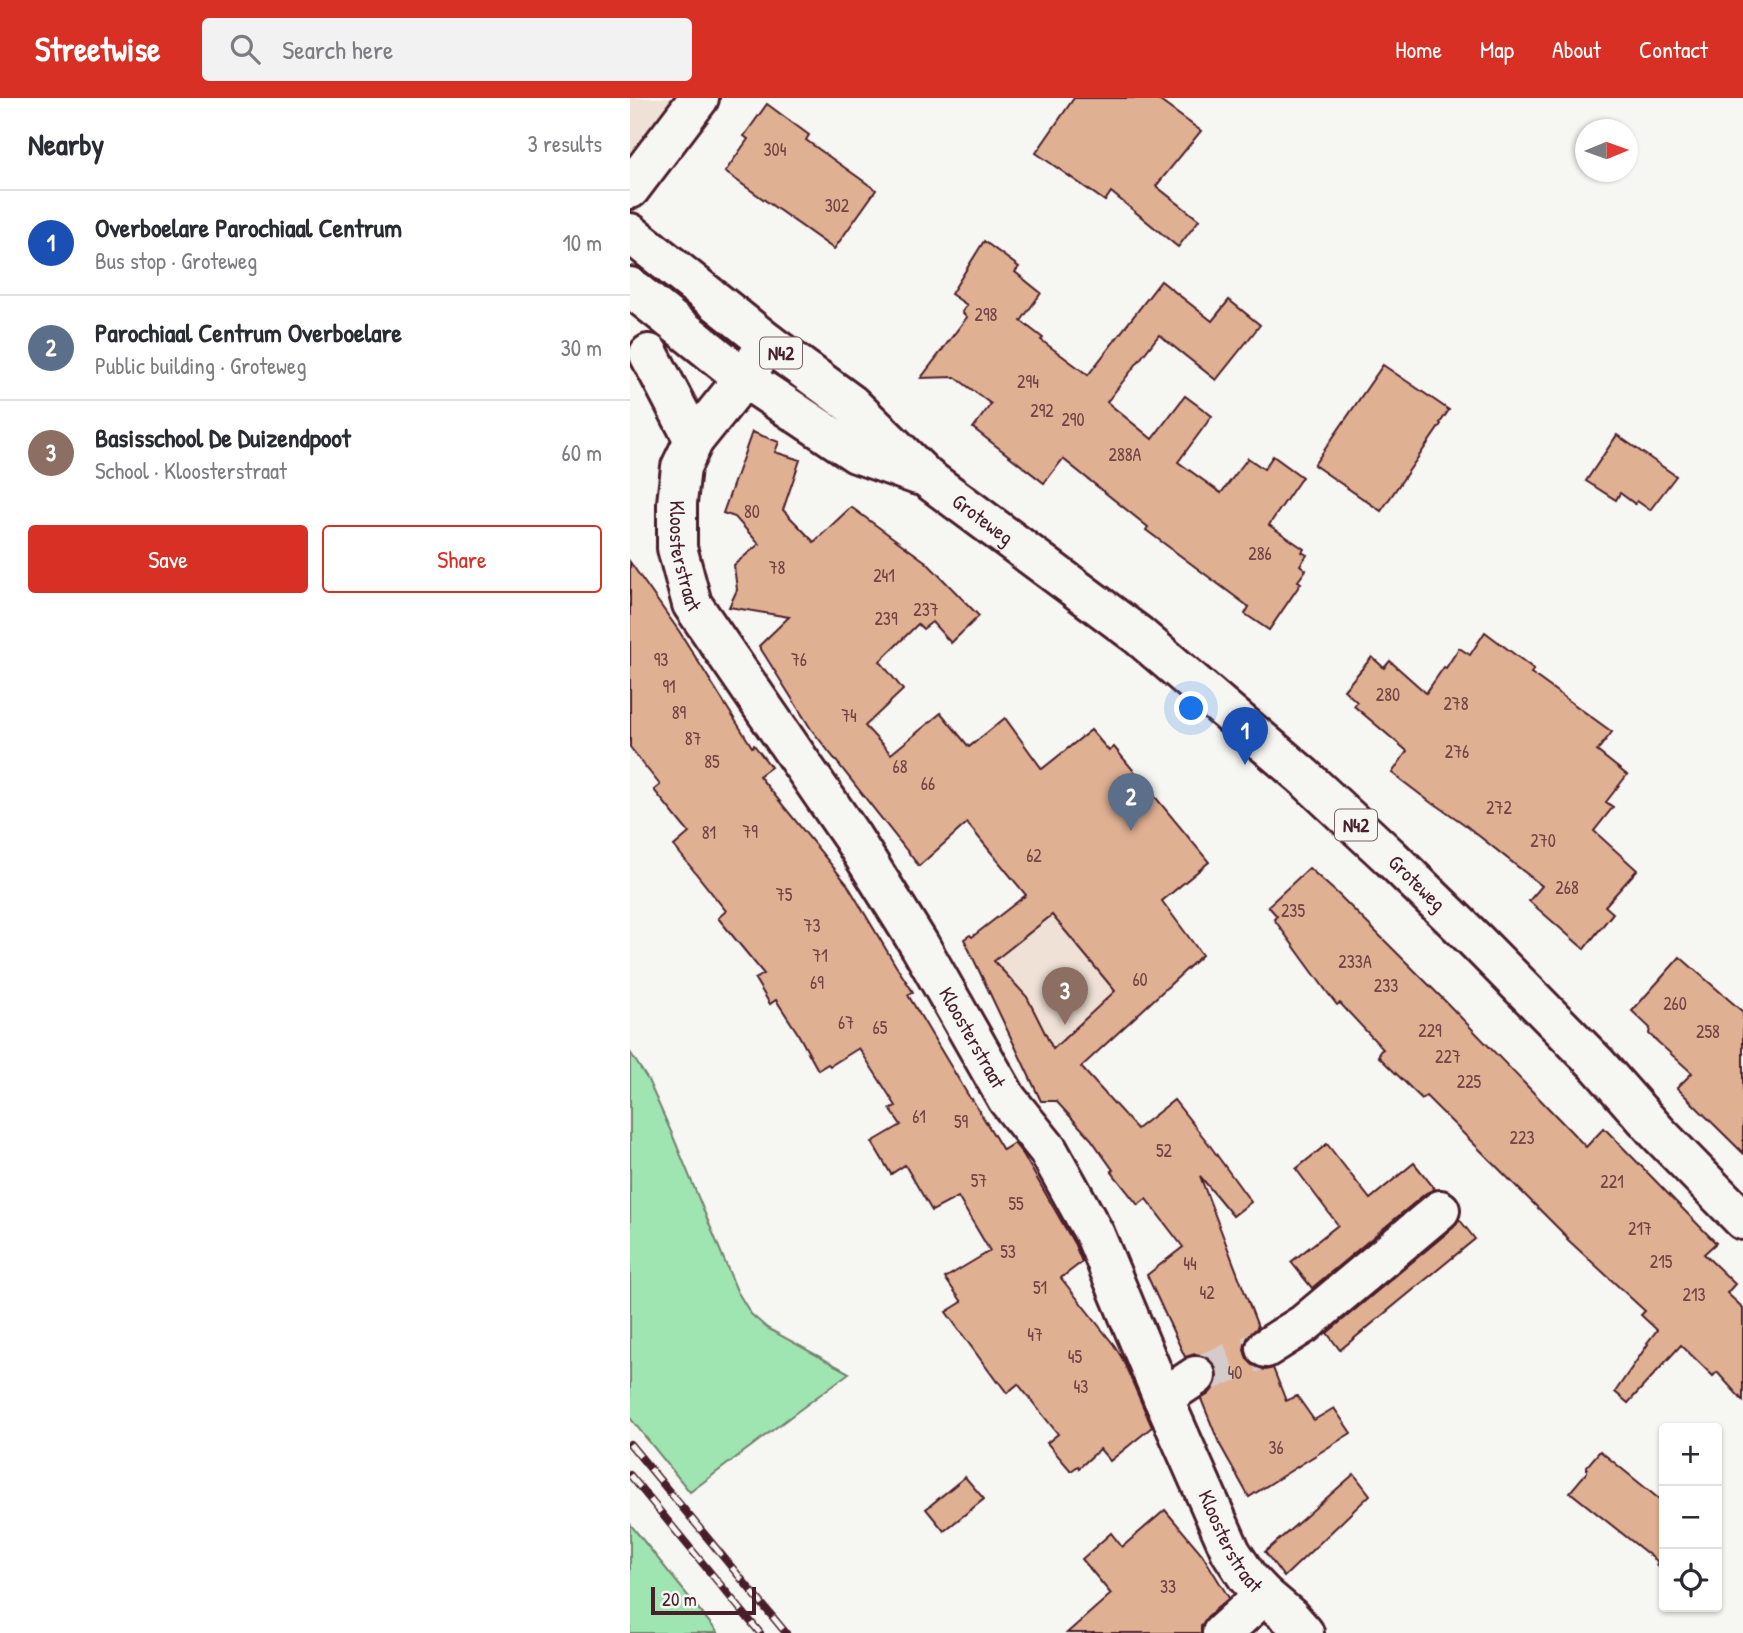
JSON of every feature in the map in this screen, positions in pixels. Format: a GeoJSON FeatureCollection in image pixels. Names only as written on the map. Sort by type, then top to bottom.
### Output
{"type":"FeatureCollection","features":[{"type":"Feature","properties":{"kind":"main road"},"geometry":{"type":"LineString","coordinates":[[630,189],[699,98]]}},
{"type":"Feature","properties":{"kind":"main road","name":"Groteweg"},"geometry":{"type":"LineString","coordinates":[[630,233],[768,343],[851,404],[927,478],[1138,635],[1314,786],[1390,857],[1597,1064],[1658,1133],[1743,1220]]}},
{"type":"Feature","properties":{"kind":"main road","name":"Groteweg"},"geometry":{"type":"LineString","coordinates":[[630,287],[744,377],[856,453],[927,478]]}},
{"type":"Feature","properties":{"kind":"main road"},"geometry":{"type":"LineString","coordinates":[[744,377],[768,343]]}},
{"type":"Feature","properties":{"kind":"main road"},"geometry":{"type":"LineString","coordinates":[[649,354],[694,440]]}},
{"type":"Feature","properties":{"kind":"main road","name":"Kloosterstraat"},"geometry":{"type":"LineString","coordinates":[[744,377],[694,440],[681,467],[677,503],[677,548],[692,604],[852,837],[920,946],[1007,1099],[1048,1150],[1095,1235],[1231,1552],[1248,1578],[1304,1633]]}},
{"type":"Feature","properties":{"kind":"main road"},"geometry":{"type":"LineString","coordinates":[[1266,1348],[1304,1324],[1440,1210]]}},
{"type":"Feature","properties":{"kind":"main road"},"geometry":{"type":"LineString","coordinates":[[1163,1398],[1196,1376]]}},
{"type":"Feature","properties":{"kind":"main road"},"geometry":{"type":"LineString","coordinates":[[1222,1633],[1264,1595]]}},
{"type":"Feature","properties":{"kind":"shaded area"},"geometry":{"type":"Polygon","coordinates":[[[630,98],[676,98],[630,158],[630,98]]]}},
{"type":"Feature","properties":{"kind":"shaded area"},"geometry":{"type":"Polygon","coordinates":[[[1067,862],[1177,921],[1202,955],[1042,1101],[1038,1099],[965,943],[1067,862]]]}},
{"type":"Feature","properties":{"kind":"green space"},"geometry":{"type":"Polygon","coordinates":[[[630,1052],[648,1080],[737,1291],[751,1314],[767,1328],[849,1373],[690,1492],[630,1418],[630,1052]]]}},
{"type":"Feature","properties":{"kind":"green space"},"geometry":{"type":"Polygon","coordinates":[[[630,1524],[718,1633],[630,1633],[630,1524]]]}},
{"type":"Feature","properties":{"kind":"building"},"geometry":{"type":"Polygon","coordinates":[[[1074,98],[1156,98],[1201,131],[1156,186],[1199,220],[1178,247],[1111,192],[1105,201],[1036,153],[1074,98]]]}},
{"type":"Feature","properties":{"kind":"building"},"geometry":{"type":"Polygon","coordinates":[[[767,104],[809,135],[806,140],[876,190],[834,249],[725,172],[748,139],[744,136],[767,104]]]}},
{"type":"Feature","properties":{"kind":"building"},"geometry":{"type":"Polygon","coordinates":[[[984,241],[1019,267],[1015,272],[1041,293],[1021,321],[1043,338],[1041,340],[1088,375],[1161,281],[1212,321],[1229,300],[1260,325],[1216,380],[1159,335],[1107,402],[1152,439],[1185,396],[1212,416],[1178,462],[1221,493],[1248,458],[1264,469],[1273,456],[1302,477],[1269,525],[1304,549],[1302,552],[1307,555],[1300,565],[1306,570],[1298,581],[1301,583],[1269,630],[1245,614],[1249,607],[1146,530],[1148,527],[1063,459],[1044,483],[973,428],[991,404],[955,377],[921,378],[967,317],[962,312],[967,305],[951,294],[984,241]]]}},
{"type":"Feature","properties":{"kind":"building"},"geometry":{"type":"Polygon","coordinates":[[[1383,365],[1449,410],[1381,511],[1314,465],[1383,365]]]}},
{"type":"Feature","properties":{"kind":"building"},"geometry":{"type":"Polygon","coordinates":[[[752,432],[779,442],[775,452],[800,460],[783,510],[814,542],[851,507],[926,562],[979,616],[951,643],[932,622],[923,629],[918,624],[880,661],[903,690],[865,726],[891,754],[941,713],[969,747],[1005,718],[1042,769],[1091,730],[1109,751],[1114,747],[1209,862],[1162,901],[1202,955],[1081,1067],[1137,1129],[1174,1100],[1208,1143],[1251,1202],[1233,1216],[1200,1176],[1258,1327],[1246,1338],[1244,1350],[1247,1359],[1256,1368],[1273,1368],[1286,1401],[1297,1396],[1314,1420],[1334,1408],[1351,1433],[1249,1497],[1219,1443],[1201,1399],[1216,1385],[1218,1375],[1214,1364],[1205,1356],[1195,1354],[1185,1357],[1147,1275],[1183,1247],[1146,1199],[1138,1205],[1111,1171],[1113,1170],[1091,1139],[1056,1101],[1041,1101],[964,939],[970,935],[972,937],[1026,895],[967,823],[919,866],[811,729],[759,646],[789,617],[729,607],[737,590],[734,565],[759,544],[735,517],[723,513],[752,432]],[[1052,915],[994,961],[1027,997],[1053,1049],[1115,991],[1052,915]]]}},
{"type":"Feature","properties":{"kind":"building"},"geometry":{"type":"Polygon","coordinates":[[[1617,435],[1676,476],[1650,510],[1637,501],[1635,504],[1620,493],[1616,500],[1586,481],[1617,435]]]}},
{"type":"Feature","properties":{"kind":"building"},"geometry":{"type":"Polygon","coordinates":[[[630,562],[679,631],[752,747],[754,745],[771,767],[759,776],[847,884],[913,992],[908,995],[971,1100],[1003,1150],[1014,1143],[1023,1154],[1075,1245],[1082,1262],[1061,1278],[1122,1358],[1152,1427],[1110,1461],[1100,1449],[1079,1468],[1078,1466],[1071,1471],[1047,1443],[1058,1434],[1018,1384],[1007,1393],[946,1312],[962,1302],[945,1278],[990,1251],[958,1197],[932,1211],[905,1165],[891,1174],[872,1142],[901,1125],[890,1109],[896,1106],[859,1048],[830,1066],[828,1064],[818,1070],[776,1000],[770,1004],[755,979],[764,974],[718,918],[726,911],[674,846],[689,833],[654,790],[660,785],[630,747],[630,562]]]}},
{"type":"Feature","properties":{"kind":"building"},"geometry":{"type":"Polygon","coordinates":[[[1485,632],[1534,669],[1531,673],[1612,732],[1597,751],[1627,775],[1606,802],[1613,807],[1594,831],[1637,870],[1605,906],[1613,913],[1584,949],[1529,901],[1542,886],[1464,824],[1392,773],[1407,751],[1354,706],[1357,702],[1344,690],[1372,657],[1384,668],[1390,661],[1426,693],[1459,648],[1470,655],[1485,632]]]}},
{"type":"Feature","properties":{"kind":"building"},"geometry":{"type":"Polygon","coordinates":[[[1309,868],[1444,1000],[1586,1147],[1604,1128],[1716,1243],[1704,1254],[1735,1284],[1727,1293],[1743,1308],[1743,1401],[1717,1372],[1713,1376],[1681,1345],[1628,1403],[1615,1392],[1657,1330],[1641,1315],[1645,1311],[1567,1239],[1426,1096],[1422,1099],[1378,1056],[1383,1049],[1327,992],[1274,919],[1277,916],[1268,906],[1309,868]]]}},
{"type":"Feature","properties":{"kind":"building"},"geometry":{"type":"Polygon","coordinates":[[[1680,957],[1743,1012],[1743,1153],[1677,1088],[1692,1073],[1649,1034],[1650,1028],[1632,1011],[1680,957]]]}},
{"type":"Feature","properties":{"kind":"building"},"geometry":{"type":"Polygon","coordinates":[[[1327,1144],[1370,1199],[1414,1163],[1435,1189],[1426,1193],[1312,1288],[1291,1262],[1338,1225],[1296,1169],[1327,1144]]]}},
{"type":"Feature","properties":{"kind":"building"},"geometry":{"type":"Polygon","coordinates":[[[1459,1219],[1475,1239],[1340,1350],[1327,1333],[1454,1227],[1459,1219]]]}},
{"type":"Feature","properties":{"kind":"building"},"geometry":{"type":"Polygon","coordinates":[[[1600,1451],[1659,1499],[1659,1568],[1656,1565],[1658,1562],[1570,1492],[1587,1472],[1587,1466],[1600,1451]]]}},
{"type":"Feature","properties":{"kind":"building"},"geometry":{"type":"Polygon","coordinates":[[[1354,1474],[1370,1495],[1284,1577],[1265,1552],[1354,1474]]]}},
{"type":"Feature","properties":{"kind":"building"},"geometry":{"type":"Polygon","coordinates":[[[965,1477],[984,1499],[944,1531],[926,1509],[965,1477]]]}},
{"type":"Feature","properties":{"kind":"building"},"geometry":{"type":"Polygon","coordinates":[[[1165,1510],[1202,1554],[1229,1598],[1207,1617],[1201,1626],[1201,1633],[1067,1633],[1111,1594],[1082,1559],[1111,1533],[1122,1547],[1165,1510]]]}},
{"type":"Feature","properties":{"kind":"tunnel"},"geometry":{"type":"LineString","coordinates":[[1196,1376],[1266,1348]]}},
{"type":"Feature","properties":{"kind":"railway"},"geometry":{"type":"LineString","coordinates":[[630,1444],[786,1633]]}},
{"type":"Feature","properties":{"kind":"railway"},"geometry":{"type":"LineString","coordinates":[[630,1475],[760,1633]]}},
{"type":"Feature","properties":{"kind":"place","name":"Overboelare Parochiaal Centrum"},"geometry":{"type":"Point","coordinates":[1245,765]}},
{"type":"Feature","properties":{"kind":"place","name":"Parochiaal Centrum Overboelare"},"geometry":{"type":"Point","coordinates":[1131,831]}},
{"type":"Feature","properties":{"kind":"place","name":"Basisschool De Duizendpoot"},"geometry":{"type":"Point","coordinates":[1065,1025]}}]}
